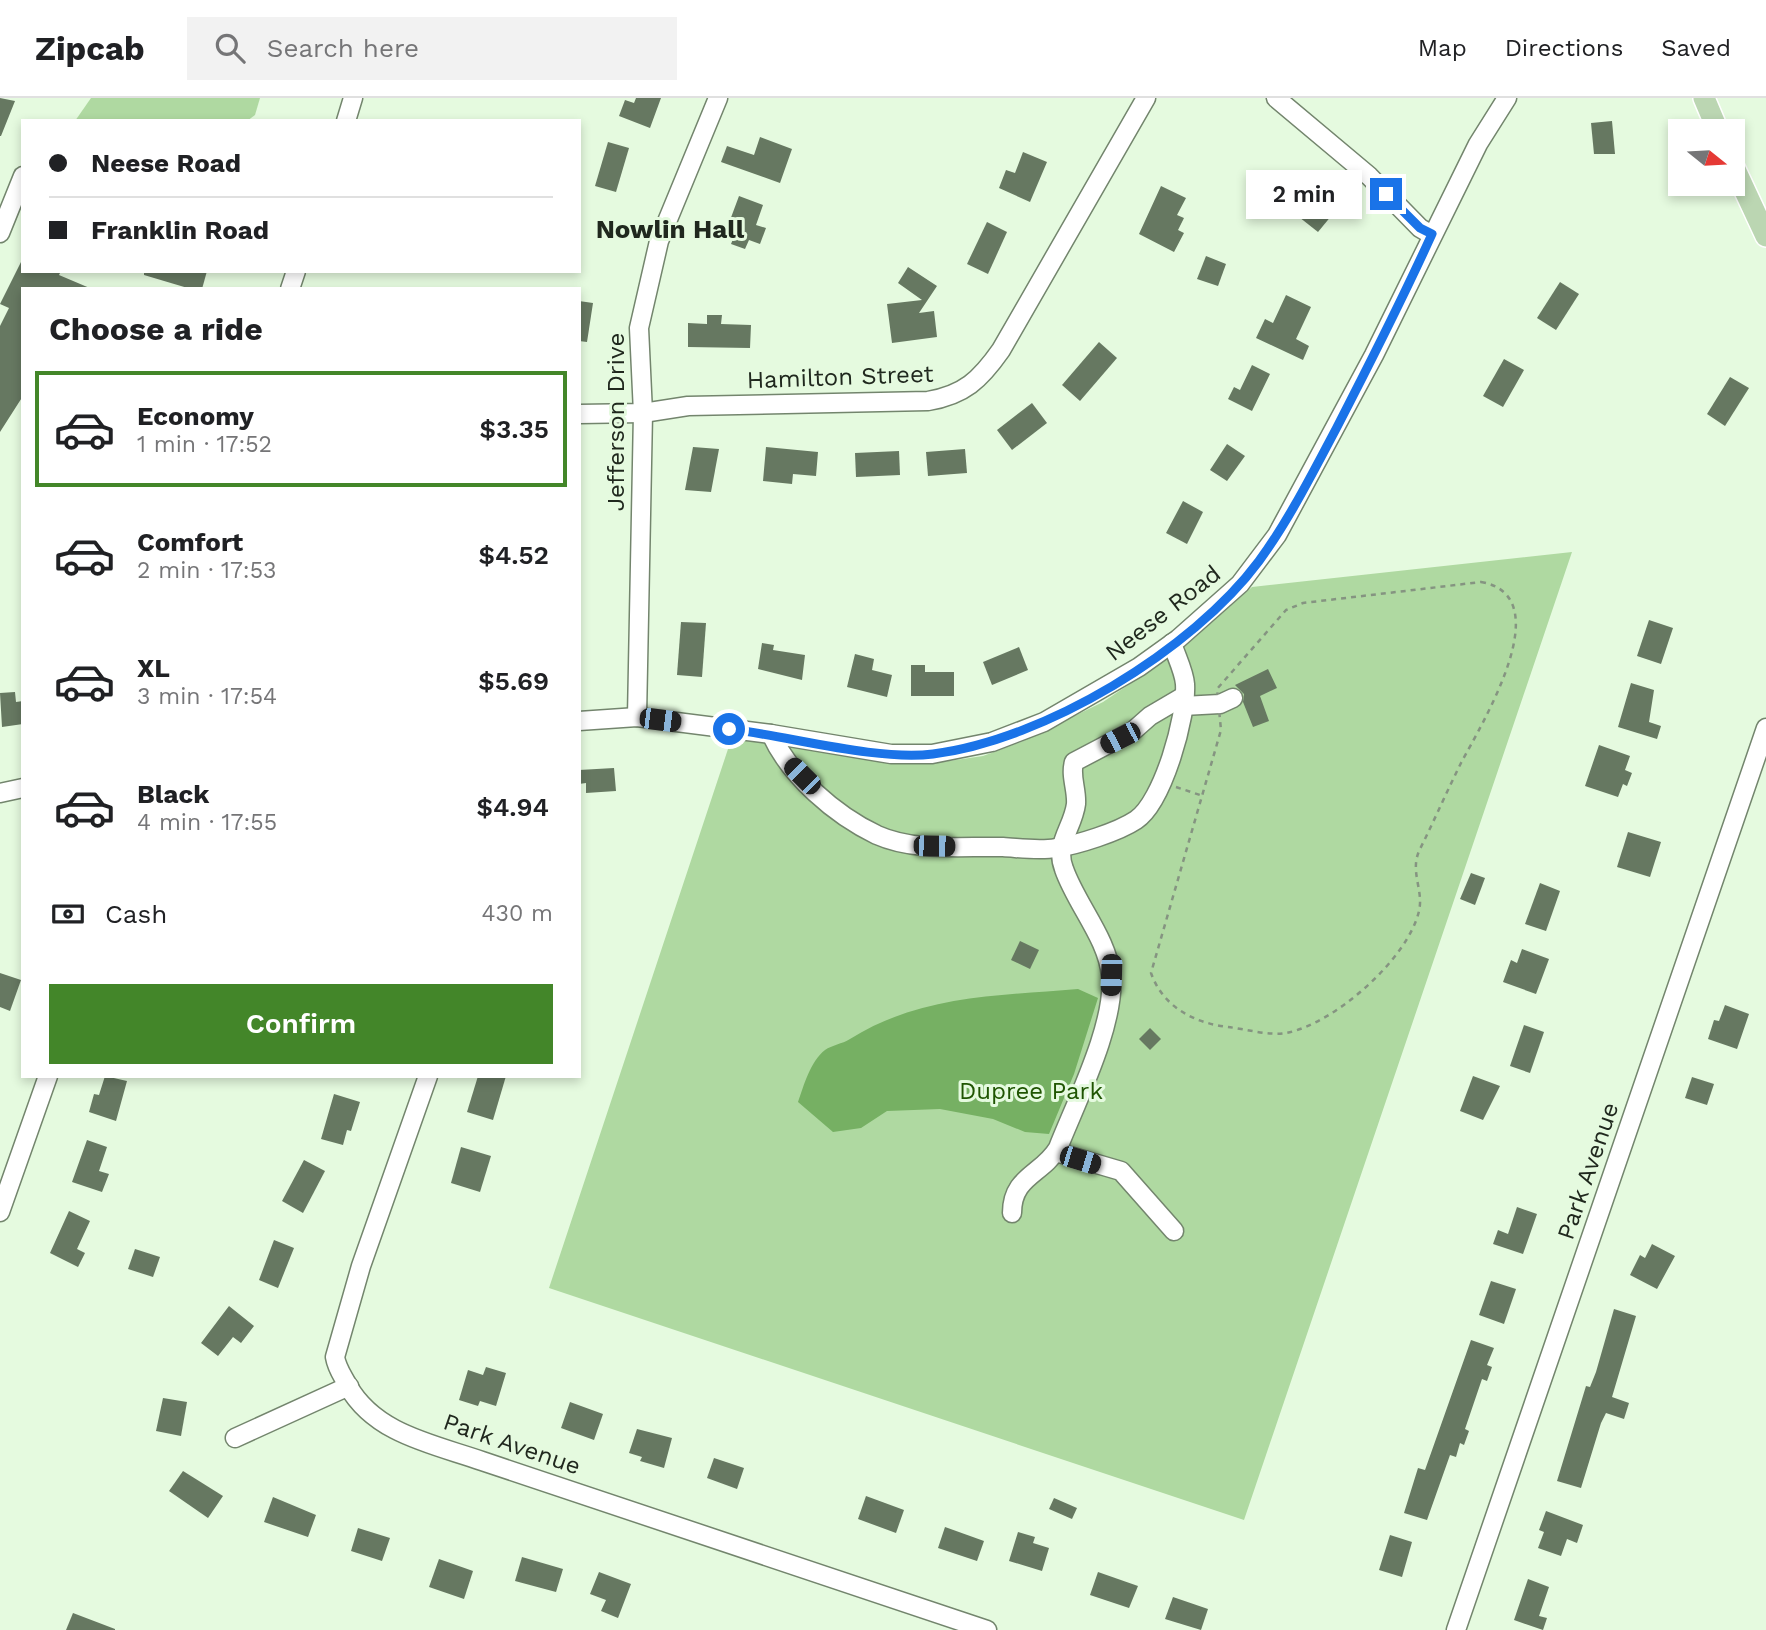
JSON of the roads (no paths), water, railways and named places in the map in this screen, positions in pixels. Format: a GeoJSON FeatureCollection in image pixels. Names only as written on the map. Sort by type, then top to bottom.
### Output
{"type":"FeatureCollection","features":[{"type":"Feature","properties":{"kind":"main road"},"geometry":{"type":"LineString","coordinates":[[1704,98],[1713,119]]}},
{"type":"Feature","properties":{"kind":"main road"},"geometry":{"type":"LineString","coordinates":[[1745,191],[1766,236]]}},
{"type":"Feature","properties":{"kind":"street"},"geometry":{"type":"LineString","coordinates":[[347,119],[354,98]]}},
{"type":"Feature","properties":{"kind":"street","name":"Jefferson Drive"},"geometry":{"type":"LineString","coordinates":[[638,717],[643,413],[639,328],[652,268],[673,206],[718,98]]}},
{"type":"Feature","properties":{"kind":"street","name":"Hamilton Street"},"geometry":{"type":"LineString","coordinates":[[581,414],[643,413],[688,406],[928,401],[962,392],[982,377],[1001,351],[1146,98]]}},
{"type":"Feature","properties":{"kind":"street"},"geometry":{"type":"LineString","coordinates":[[1276,98],[1369,176],[1420,228],[1432,234]]}},
{"type":"Feature","properties":{"kind":"street","name":"Neese Road"},"geometry":{"type":"LineString","coordinates":[[581,721],[638,717],[771,734],[891,754],[932,754],[992,742],[1044,722],[1105,690],[1172,643],[1240,584],[1277,535],[1374,355],[1478,144],[1507,98]]}},
{"type":"Feature","properties":{"kind":"street"},"geometry":{"type":"LineString","coordinates":[[0,233],[5,206],[21,179]]}},
{"type":"Feature","properties":{"kind":"street"},"geometry":{"type":"LineString","coordinates":[[771,734],[788,763],[829,803],[847,819],[878,836],[910,845],[1059,847],[1135,821],[1146,811],[1161,787],[1184,701],[1185,682],[1172,643]]}},
{"type":"Feature","properties":{"kind":"street"},"geometry":{"type":"LineString","coordinates":[[1012,1213],[1012,1198],[1016,1188],[1056,1152],[1105,1025],[1111,975],[1105,951],[1063,868],[1059,847],[1076,802],[1072,771],[1074,762],[1133,731],[1150,716],[1184,701],[1226,701]]}},
{"type":"Feature","properties":{"kind":"street","name":"Park Avenue"},"geometry":{"type":"LineString","coordinates":[[1455,1630],[1766,727]]}},
{"type":"Feature","properties":{"kind":"street"},"geometry":{"type":"LineString","coordinates":[[0,793],[21,788]]}},
{"type":"Feature","properties":{"kind":"street"},"geometry":{"type":"LineString","coordinates":[[0,1212],[47,1078]]}},
{"type":"Feature","properties":{"kind":"street","name":"Park Avenue"},"geometry":{"type":"LineString","coordinates":[[427,1078],[360,1266],[335,1357],[337,1369],[355,1399],[370,1416],[407,1434],[986,1630]]}},
{"type":"Feature","properties":{"kind":"street"},"geometry":{"type":"LineString","coordinates":[[1056,1152],[1121,1171],[1174,1231]]}},
{"type":"Feature","properties":{"kind":"street"},"geometry":{"type":"LineString","coordinates":[[235,1438],[349,1387]]}},
{"type":"Feature","properties":{"kind":"district","name":"Nowlin Hall"},"geometry":{"type":"Point","coordinates":[670,229]}},
{"type":"Feature","properties":{"kind":"park label","name":"Dupree Park"},"geometry":{"type":"Point","coordinates":[1031,1091]}}]}
